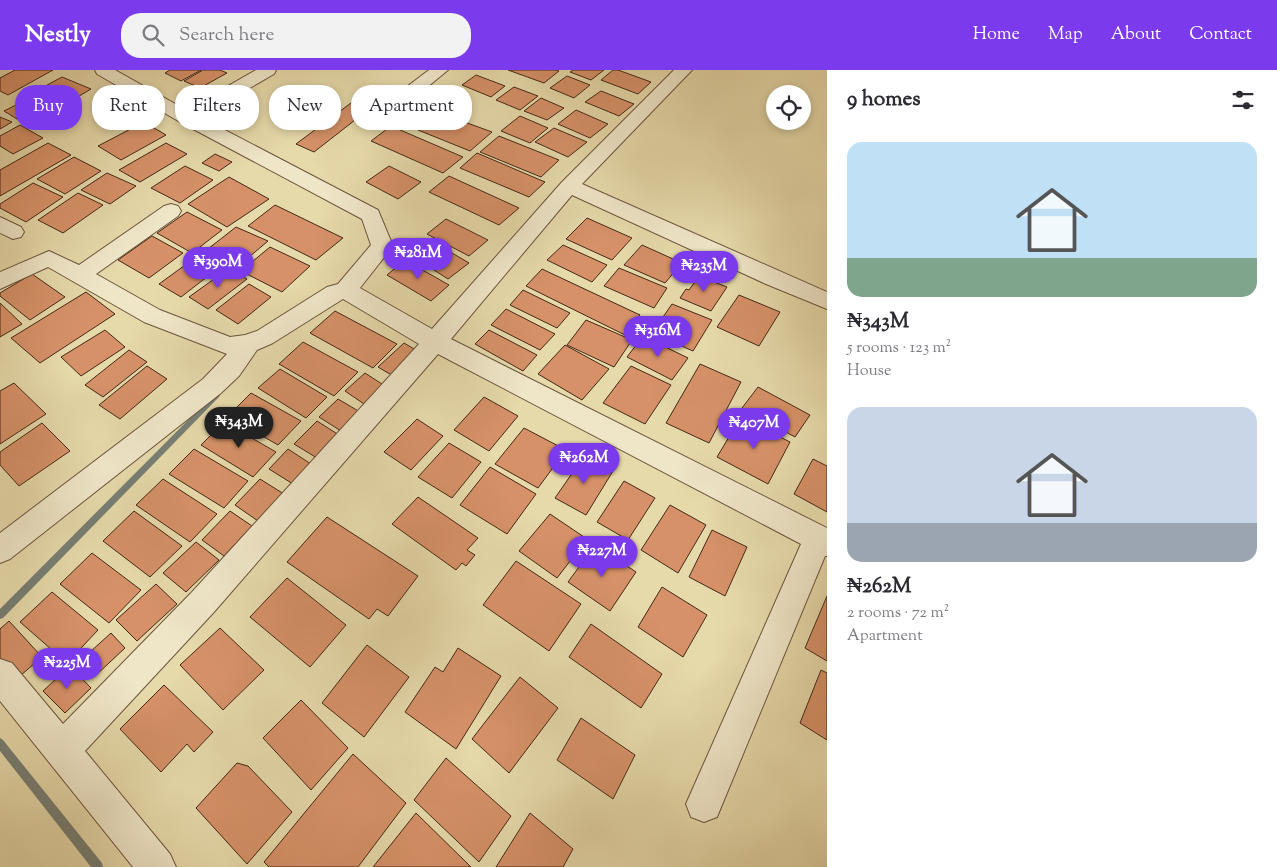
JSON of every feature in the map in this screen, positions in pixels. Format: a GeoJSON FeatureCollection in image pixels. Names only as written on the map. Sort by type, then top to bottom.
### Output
{"type":"FeatureCollection","features":[{"type":"Feature","properties":{"kind":"street"},"geometry":{"type":"LineString","coordinates":[[103,70],[175,112]]}},
{"type":"Feature","properties":{"kind":"street"},"geometry":{"type":"LineString","coordinates":[[242,85],[268,70]]}},
{"type":"Feature","properties":{"kind":"street"},"geometry":{"type":"LineString","coordinates":[[420,85],[440,70]]}},
{"type":"Feature","properties":{"kind":"street"},"geometry":{"type":"LineString","coordinates":[[61,751],[204,602],[435,342],[569,186],[684,70]]}},
{"type":"Feature","properties":{"kind":"street"},"geometry":{"type":"LineString","coordinates":[[0,281],[49,258],[81,274],[152,316],[229,346],[248,344],[264,337],[335,293],[346,290],[382,246],[371,215],[209,130]]}},
{"type":"Feature","properties":{"kind":"street"},"geometry":{"type":"LineString","coordinates":[[569,186],[827,301]]}},
{"type":"Feature","properties":{"kind":"street"},"geometry":{"type":"LineString","coordinates":[[81,274],[171,211]]}},
{"type":"Feature","properties":{"kind":"street"},"geometry":{"type":"LineString","coordinates":[[346,290],[435,342],[823,540],[704,804]]}},
{"type":"Feature","properties":{"kind":"street"},"geometry":{"type":"LineString","coordinates":[[0,550],[212,386],[230,369],[248,344]]}},
{"type":"Feature","properties":{"kind":"street"},"geometry":{"type":"LineString","coordinates":[[0,675],[157,867]]}},
{"type":"Feature","properties":{"kind":"building"},"geometry":{"type":"Polygon","coordinates":[[[15,70],[53,70],[26,85],[15,85],[15,91],[8,95],[0,91],[0,78],[15,70]]]}},
{"type":"Feature","properties":{"kind":"building"},"geometry":{"type":"Polygon","coordinates":[[[170,70],[201,70],[181,81],[165,73],[170,70]]]}},
{"type":"Feature","properties":{"kind":"building"},"geometry":{"type":"Polygon","coordinates":[[[203,70],[220,70],[227,73],[205,85],[193,85],[184,81],[203,70]]]}},
{"type":"Feature","properties":{"kind":"building"},"geometry":{"type":"Polygon","coordinates":[[[508,70],[556,70],[559,71],[544,83],[508,70]]]}},
{"type":"Feature","properties":{"kind":"building"},"geometry":{"type":"Polygon","coordinates":[[[573,70],[604,70],[591,80],[570,72],[573,70]]]}},
{"type":"Feature","properties":{"kind":"building"},"geometry":{"type":"Polygon","coordinates":[[[613,70],[618,70],[651,82],[638,94],[601,80],[613,70]]]}},
{"type":"Feature","properties":{"kind":"building"},"geometry":{"type":"Polygon","coordinates":[[[476,75],[505,86],[491,97],[472,89],[472,85],[462,85],[476,75]]]}},
{"type":"Feature","properties":{"kind":"building"},"geometry":{"type":"Polygon","coordinates":[[[567,76],[590,85],[574,98],[550,88],[567,76]]]}},
{"type":"Feature","properties":{"kind":"building"},"geometry":{"type":"Polygon","coordinates":[[[62,77],[81,85],[47,85],[62,77]]]}},
{"type":"Feature","properties":{"kind":"building"},"geometry":{"type":"Polygon","coordinates":[[[82,85],[91,89],[82,94],[82,85]]]}},
{"type":"Feature","properties":{"kind":"building"},"geometry":{"type":"Polygon","coordinates":[[[514,87],[538,96],[520,110],[496,100],[514,87]]]}},
{"type":"Feature","properties":{"kind":"building"},"geometry":{"type":"Polygon","coordinates":[[[601,91],[634,104],[619,116],[585,102],[601,91]]]}},
{"type":"Feature","properties":{"kind":"building"},"geometry":{"type":"Polygon","coordinates":[[[541,98],[564,108],[547,120],[524,111],[541,98]]]}},
{"type":"Feature","properties":{"kind":"building"},"geometry":{"type":"Polygon","coordinates":[[[351,103],[351,123],[314,152],[296,144],[315,130],[341,130],[341,110],[351,103]]]}},
{"type":"Feature","properties":{"kind":"building"},"geometry":{"type":"Polygon","coordinates":[[[15,106],[15,118],[4,111],[15,106]]]}},
{"type":"Feature","properties":{"kind":"building"},"geometry":{"type":"Polygon","coordinates":[[[576,110],[608,124],[590,138],[558,124],[576,110]]]}},
{"type":"Feature","properties":{"kind":"building"},"geometry":{"type":"Polygon","coordinates":[[[520,116],[548,128],[530,143],[501,131],[520,116]]]}},
{"type":"Feature","properties":{"kind":"building"},"geometry":{"type":"Polygon","coordinates":[[[0,117],[12,122],[0,129],[0,117]]]}},
{"type":"Feature","properties":{"kind":"building"},"geometry":{"type":"Polygon","coordinates":[[[472,125],[492,132],[470,151],[418,130],[472,130],[472,125]]]}},
{"type":"Feature","properties":{"kind":"building"},"geometry":{"type":"Polygon","coordinates":[[[15,128],[15,130],[29,130],[43,138],[13,154],[0,146],[0,136],[15,128]]]}},
{"type":"Feature","properties":{"kind":"building"},"geometry":{"type":"Polygon","coordinates":[[[554,128],[587,142],[568,157],[535,142],[554,128]]]}},
{"type":"Feature","properties":{"kind":"building"},"geometry":{"type":"Polygon","coordinates":[[[129,130],[158,130],[166,135],[121,160],[98,146],[129,130]]]}},
{"type":"Feature","properties":{"kind":"building"},"geometry":{"type":"Polygon","coordinates":[[[386,130],[400,130],[463,157],[443,173],[371,141],[386,130]]]}},
{"type":"Feature","properties":{"kind":"building"},"geometry":{"type":"Polygon","coordinates":[[[499,136],[559,160],[541,177],[480,152],[499,136]]]}},
{"type":"Feature","properties":{"kind":"building"},"geometry":{"type":"Polygon","coordinates":[[[48,143],[71,155],[0,196],[0,170],[48,143]]]}},
{"type":"Feature","properties":{"kind":"building"},"geometry":{"type":"Polygon","coordinates":[[[166,143],[187,154],[140,182],[119,170],[166,143]]]}},
{"type":"Feature","properties":{"kind":"building"},"geometry":{"type":"Polygon","coordinates":[[[477,153],[545,182],[529,197],[460,168],[477,153]]]}},
{"type":"Feature","properties":{"kind":"building"},"geometry":{"type":"Polygon","coordinates":[[[215,154],[232,162],[219,171],[202,163],[215,154]]]}},
{"type":"Feature","properties":{"kind":"building"},"geometry":{"type":"Polygon","coordinates":[[[74,157],[101,171],[65,194],[37,179],[74,157]]]}},
{"type":"Feature","properties":{"kind":"building"},"geometry":{"type":"Polygon","coordinates":[[[185,166],[213,180],[180,203],[151,188],[185,166]]]}},
{"type":"Feature","properties":{"kind":"building"},"geometry":{"type":"Polygon","coordinates":[[[389,166],[421,182],[398,199],[366,182],[389,166]]]}},
{"type":"Feature","properties":{"kind":"building"},"geometry":{"type":"Polygon","coordinates":[[[107,173],[136,186],[110,204],[81,190],[107,173]]]}},
{"type":"Feature","properties":{"kind":"building"},"geometry":{"type":"Polygon","coordinates":[[[449,176],[519,208],[499,225],[429,192],[449,176]]]}},
{"type":"Feature","properties":{"kind":"building"},"geometry":{"type":"Polygon","coordinates":[[[229,177],[269,199],[227,227],[188,204],[229,177]]]}},
{"type":"Feature","properties":{"kind":"building"},"geometry":{"type":"Polygon","coordinates":[[[33,183],[63,197],[26,222],[0,208],[0,204],[33,183]]]}},
{"type":"Feature","properties":{"kind":"building"},"geometry":{"type":"Polygon","coordinates":[[[78,193],[103,205],[63,233],[38,220],[78,193]]]}},
{"type":"Feature","properties":{"kind":"building"},"geometry":{"type":"Polygon","coordinates":[[[275,205],[343,238],[316,260],[248,226],[275,205]]]}},
{"type":"Feature","properties":{"kind":"building"},"geometry":{"type":"Polygon","coordinates":[[[187,212],[222,230],[192,253],[157,233],[187,212]]]}},
{"type":"Feature","properties":{"kind":"building"},"geometry":{"type":"Polygon","coordinates":[[[587,218],[632,238],[612,260],[566,239],[587,218]]]}},
{"type":"Feature","properties":{"kind":"building"},"geometry":{"type":"Polygon","coordinates":[[[446,219],[488,240],[469,256],[427,234],[446,219]]]}},
{"type":"Feature","properties":{"kind":"building"},"geometry":{"type":"Polygon","coordinates":[[[236,227],[268,241],[236,268],[204,252],[236,227]]]}},
{"type":"Feature","properties":{"kind":"building"},"geometry":{"type":"Polygon","coordinates":[[[152,236],[183,253],[149,278],[118,260],[152,236]]]}},
{"type":"Feature","properties":{"kind":"building"},"geometry":{"type":"Polygon","coordinates":[[[430,240],[469,263],[448,279],[409,254],[430,240]]]}},
{"type":"Feature","properties":{"kind":"building"},"geometry":{"type":"Polygon","coordinates":[[[563,245],[607,265],[592,282],[547,260],[563,245]]]}},
{"type":"Feature","properties":{"kind":"building"},"geometry":{"type":"Polygon","coordinates":[[[642,245],[682,263],[665,283],[624,265],[642,245]]]}},
{"type":"Feature","properties":{"kind":"building"},"geometry":{"type":"Polygon","coordinates":[[[270,247],[310,266],[282,292],[241,271],[270,247]]]}},
{"type":"Feature","properties":{"kind":"building"},"geometry":{"type":"Polygon","coordinates":[[[199,255],[221,266],[181,297],[159,284],[199,255]]]}},
{"type":"Feature","properties":{"kind":"building"},"geometry":{"type":"Polygon","coordinates":[[[405,260],[449,285],[431,301],[387,275],[405,260]]]}},
{"type":"Feature","properties":{"kind":"building"},"geometry":{"type":"Polygon","coordinates":[[[619,268],[667,288],[654,308],[604,286],[619,268]]]}},
{"type":"Feature","properties":{"kind":"building"},"geometry":{"type":"Polygon","coordinates":[[[228,269],[247,279],[208,309],[189,297],[228,269]]]}},
{"type":"Feature","properties":{"kind":"building"},"geometry":{"type":"Polygon","coordinates":[[[542,269],[640,315],[625,335],[526,286],[542,269]]]}},
{"type":"Feature","properties":{"kind":"building"},"geometry":{"type":"Polygon","coordinates":[[[32,274],[65,297],[30,320],[0,296],[0,293],[32,274]]]}},
{"type":"Feature","properties":{"kind":"building"},"geometry":{"type":"Polygon","coordinates":[[[699,276],[727,287],[711,311],[680,298],[686,289],[689,290],[699,276]]]}},
{"type":"Feature","properties":{"kind":"building"},"geometry":{"type":"Polygon","coordinates":[[[249,284],[271,297],[238,324],[216,310],[249,284]]]}},
{"type":"Feature","properties":{"kind":"building"},"geometry":{"type":"Polygon","coordinates":[[[523,290],[570,313],[557,328],[510,305],[523,290]]]}},
{"type":"Feature","properties":{"kind":"building"},"geometry":{"type":"Polygon","coordinates":[[[86,292],[115,314],[40,363],[11,338],[86,292]]]}},
{"type":"Feature","properties":{"kind":"building"},"geometry":{"type":"Polygon","coordinates":[[[739,295],[780,312],[759,346],[717,327],[739,295]]]}},
{"type":"Feature","properties":{"kind":"building"},"geometry":{"type":"Polygon","coordinates":[[[0,303],[22,324],[0,337],[0,303]]]}},
{"type":"Feature","properties":{"kind":"building"},"geometry":{"type":"Polygon","coordinates":[[[672,304],[712,320],[693,351],[652,333],[672,304]]]}},
{"type":"Feature","properties":{"kind":"building"},"geometry":{"type":"Polygon","coordinates":[[[506,309],[555,334],[540,350],[491,325],[506,309]]]}},
{"type":"Feature","properties":{"kind":"building"},"geometry":{"type":"Polygon","coordinates":[[[335,311],[397,344],[373,368],[310,333],[335,311]]]}},
{"type":"Feature","properties":{"kind":"building"},"geometry":{"type":"Polygon","coordinates":[[[586,320],[632,340],[614,367],[567,345],[586,320]]]}},
{"type":"Feature","properties":{"kind":"building"},"geometry":{"type":"Polygon","coordinates":[[[105,330],[125,347],[81,376],[61,357],[105,330]]]}},
{"type":"Feature","properties":{"kind":"building"},"geometry":{"type":"Polygon","coordinates":[[[489,330],[537,355],[523,371],[475,344],[489,330]]]}},
{"type":"Feature","properties":{"kind":"building"},"geometry":{"type":"Polygon","coordinates":[[[643,336],[688,358],[672,380],[627,357],[643,336]]]}},
{"type":"Feature","properties":{"kind":"building"},"geometry":{"type":"Polygon","coordinates":[[[303,342],[358,372],[334,396],[279,364],[303,342]]]}},
{"type":"Feature","properties":{"kind":"building"},"geometry":{"type":"Polygon","coordinates":[[[404,343],[419,352],[395,377],[378,367],[404,343]]]}},
{"type":"Feature","properties":{"kind":"building"},"geometry":{"type":"Polygon","coordinates":[[[565,345],[609,369],[582,400],[538,374],[565,345]]]}},
{"type":"Feature","properties":{"kind":"building"},"geometry":{"type":"Polygon","coordinates":[[[129,350],[147,362],[103,397],[85,385],[129,350]]]}},
{"type":"Feature","properties":{"kind":"building"},"geometry":{"type":"Polygon","coordinates":[[[700,364],[741,382],[709,443],[666,423],[700,364]]]}},
{"type":"Feature","properties":{"kind":"building"},"geometry":{"type":"Polygon","coordinates":[[[147,366],[167,379],[120,419],[99,405],[147,366]]]}},
{"type":"Feature","properties":{"kind":"building"},"geometry":{"type":"Polygon","coordinates":[[[631,366],[671,385],[645,424],[603,403],[631,366]]]}},
{"type":"Feature","properties":{"kind":"building"},"geometry":{"type":"Polygon","coordinates":[[[280,369],[327,397],[306,418],[258,388],[280,369]]]}},
{"type":"Feature","properties":{"kind":"building"},"geometry":{"type":"Polygon","coordinates":[[[365,373],[385,386],[364,404],[345,391],[365,373]]]}},
{"type":"Feature","properties":{"kind":"building"},"geometry":{"type":"Polygon","coordinates":[[[14,383],[46,414],[0,444],[0,391],[14,383]]]}},
{"type":"Feature","properties":{"kind":"building"},"geometry":{"type":"Polygon","coordinates":[[[758,387],[810,415],[795,437],[742,408],[758,387]]]}},
{"type":"Feature","properties":{"kind":"building"},"geometry":{"type":"Polygon","coordinates":[[[251,393],[301,421],[278,445],[228,416],[251,393]]]}},
{"type":"Feature","properties":{"kind":"building"},"geometry":{"type":"Polygon","coordinates":[[[484,397],[518,416],[489,451],[454,430],[484,397]]]}},
{"type":"Feature","properties":{"kind":"building"},"geometry":{"type":"Polygon","coordinates":[[[338,399],[360,412],[341,431],[319,417],[338,399]]]}},
{"type":"Feature","properties":{"kind":"building"},"geometry":{"type":"Polygon","coordinates":[[[741,417],[790,442],[768,484],[717,457],[741,417]]]}},
{"type":"Feature","properties":{"kind":"building"},"geometry":{"type":"Polygon","coordinates":[[[417,419],[443,436],[411,470],[384,452],[417,419]]]}},
{"type":"Feature","properties":{"kind":"building"},"geometry":{"type":"Polygon","coordinates":[[[317,421],[339,435],[317,458],[294,444],[317,421]]]}},
{"type":"Feature","properties":{"kind":"building"},"geometry":{"type":"Polygon","coordinates":[[[224,422],[276,452],[253,477],[201,445],[224,422]]]}},
{"type":"Feature","properties":{"kind":"building"},"geometry":{"type":"Polygon","coordinates":[[[42,423],[70,451],[19,486],[0,465],[0,452],[42,423]]]}},
{"type":"Feature","properties":{"kind":"building"},"geometry":{"type":"Polygon","coordinates":[[[524,428],[566,450],[538,488],[495,464],[524,428]]]}},
{"type":"Feature","properties":{"kind":"building"},"geometry":{"type":"Polygon","coordinates":[[[449,443],[481,462],[452,498],[418,477],[449,443]]]}},
{"type":"Feature","properties":{"kind":"building"},"geometry":{"type":"Polygon","coordinates":[[[194,449],[248,481],[224,508],[169,474],[194,449]]]}},
{"type":"Feature","properties":{"kind":"building"},"geometry":{"type":"Polygon","coordinates":[[[288,449],[311,464],[293,484],[269,469],[288,449]]]}},
{"type":"Feature","properties":{"kind":"building"},"geometry":{"type":"Polygon","coordinates":[[[584,456],[613,471],[586,515],[555,498],[584,456]]]}},
{"type":"Feature","properties":{"kind":"building"},"geometry":{"type":"Polygon","coordinates":[[[813,459],[827,466],[827,512],[794,494],[813,459]]]}},
{"type":"Feature","properties":{"kind":"building"},"geometry":{"type":"Polygon","coordinates":[[[490,467],[536,494],[507,534],[460,505],[490,467]]]}},
{"type":"Feature","properties":{"kind":"building"},"geometry":{"type":"Polygon","coordinates":[[[163,479],[217,514],[190,542],[136,505],[163,479]]]}},
{"type":"Feature","properties":{"kind":"building"},"geometry":{"type":"Polygon","coordinates":[[[260,479],[284,494],[258,521],[235,505],[260,479]]]}},
{"type":"Feature","properties":{"kind":"building"},"geometry":{"type":"Polygon","coordinates":[[[624,481],[655,498],[628,540],[597,522],[624,481]]]}},
{"type":"Feature","properties":{"kind":"building"},"geometry":{"type":"Polygon","coordinates":[[[418,497],[478,538],[467,550],[475,555],[466,566],[462,563],[456,570],[392,524],[418,497]]]}},
{"type":"Feature","properties":{"kind":"building"},"geometry":{"type":"Polygon","coordinates":[[[670,505],[706,525],[678,573],[641,550],[670,505]]]}},
{"type":"Feature","properties":{"kind":"building"},"geometry":{"type":"Polygon","coordinates":[[[134,511],[182,546],[150,577],[103,541],[134,511]]]}},
{"type":"Feature","properties":{"kind":"building"},"geometry":{"type":"Polygon","coordinates":[[[230,511],[252,526],[224,556],[202,540],[230,511]]]}},
{"type":"Feature","properties":{"kind":"building"},"geometry":{"type":"Polygon","coordinates":[[[550,514],[587,539],[557,578],[519,551],[550,514]]]}},
{"type":"Feature","properties":{"kind":"building"},"geometry":{"type":"Polygon","coordinates":[[[327,517],[418,576],[388,616],[377,609],[369,619],[287,562],[327,517]]]}},
{"type":"Feature","properties":{"kind":"building"},"geometry":{"type":"Polygon","coordinates":[[[712,530],[747,547],[725,596],[689,577],[712,530]]]}},
{"type":"Feature","properties":{"kind":"building"},"geometry":{"type":"Polygon","coordinates":[[[196,542],[219,560],[186,592],[163,573],[196,542]]]}},
{"type":"Feature","properties":{"kind":"building"},"geometry":{"type":"Polygon","coordinates":[[[595,545],[636,572],[610,611],[568,582],[595,545]]]}},
{"type":"Feature","properties":{"kind":"building"},"geometry":{"type":"Polygon","coordinates":[[[92,553],[141,590],[109,623],[60,584],[92,553]]]}},
{"type":"Feature","properties":{"kind":"building"},"geometry":{"type":"Polygon","coordinates":[[[516,561],[581,604],[549,651],[483,605],[516,561]]]}},
{"type":"Feature","properties":{"kind":"building"},"geometry":{"type":"Polygon","coordinates":[[[287,578],[346,625],[310,667],[250,617],[287,578]]]}},
{"type":"Feature","properties":{"kind":"building"},"geometry":{"type":"Polygon","coordinates":[[[156,584],[177,604],[137,641],[116,620],[156,584]]]}},
{"type":"Feature","properties":{"kind":"building"},"geometry":{"type":"Polygon","coordinates":[[[662,587],[707,615],[683,657],[638,627],[662,587]]]}},
{"type":"Feature","properties":{"kind":"building"},"geometry":{"type":"Polygon","coordinates":[[[52,592],[98,630],[67,663],[20,622],[52,592]]]}},
{"type":"Feature","properties":{"kind":"building"},"geometry":{"type":"Polygon","coordinates":[[[827,596],[827,661],[805,648],[827,596]]]}},
{"type":"Feature","properties":{"kind":"building"},"geometry":{"type":"Polygon","coordinates":[[[9,621],[42,657],[13,682],[0,668],[0,629],[9,621]]]}},
{"type":"Feature","properties":{"kind":"building"},"geometry":{"type":"Polygon","coordinates":[[[591,624],[662,674],[641,708],[569,657],[591,624]]]}},
{"type":"Feature","properties":{"kind":"building"},"geometry":{"type":"Polygon","coordinates":[[[220,628],[264,670],[223,710],[180,665],[220,628]]]}},
{"type":"Feature","properties":{"kind":"building"},"geometry":{"type":"Polygon","coordinates":[[[111,633],[125,648],[94,677],[79,662],[111,633]]]}},
{"type":"Feature","properties":{"kind":"building"},"geometry":{"type":"Polygon","coordinates":[[[367,645],[409,677],[364,737],[322,703],[367,645]]]}},
{"type":"Feature","properties":{"kind":"building"},"geometry":{"type":"Polygon","coordinates":[[[458,648],[501,676],[456,749],[405,712],[435,667],[443,672],[458,648]]]}},
{"type":"Feature","properties":{"kind":"building"},"geometry":{"type":"Polygon","coordinates":[[[70,666],[91,688],[65,713],[43,691],[70,666]]]}},
{"type":"Feature","properties":{"kind":"building"},"geometry":{"type":"Polygon","coordinates":[[[821,670],[827,673],[827,740],[800,723],[821,670]]]}},
{"type":"Feature","properties":{"kind":"building"},"geometry":{"type":"Polygon","coordinates":[[[520,677],[558,708],[509,773],[472,739],[520,677]]]}},
{"type":"Feature","properties":{"kind":"building"},"geometry":{"type":"Polygon","coordinates":[[[164,685],[213,732],[194,752],[187,744],[161,772],[120,729],[164,685]]]}},
{"type":"Feature","properties":{"kind":"building"},"geometry":{"type":"Polygon","coordinates":[[[301,700],[348,748],[311,790],[263,738],[301,700]]]}},
{"type":"Feature","properties":{"kind":"building"},"geometry":{"type":"Polygon","coordinates":[[[581,718],[635,755],[613,799],[557,760],[581,718]]]}},
{"type":"Feature","properties":{"kind":"building"},"geometry":{"type":"Polygon","coordinates":[[[353,754],[406,803],[358,867],[269,867],[264,862],[353,754]]]}},
{"type":"Feature","properties":{"kind":"building"},"geometry":{"type":"Polygon","coordinates":[[[446,758],[511,816],[479,862],[414,800],[446,758]]]}},
{"type":"Feature","properties":{"kind":"building"},"geometry":{"type":"Polygon","coordinates":[[[237,763],[248,766],[292,812],[247,864],[196,808],[237,763]]]}},
{"type":"Feature","properties":{"kind":"building"},"geometry":{"type":"Polygon","coordinates":[[[416,813],[471,867],[373,867],[416,813]]]}},
{"type":"Feature","properties":{"kind":"building"},"geometry":{"type":"Polygon","coordinates":[[[530,813],[573,849],[563,867],[496,867],[530,813]]]}},
{"type":"Feature","properties":{"kind":"waterway"},"geometry":{"type":"LineString","coordinates":[[0,615],[217,395]]}},
{"type":"Feature","properties":{"kind":"waterway"},"geometry":{"type":"LineString","coordinates":[[0,743],[98,867]]}}]}
